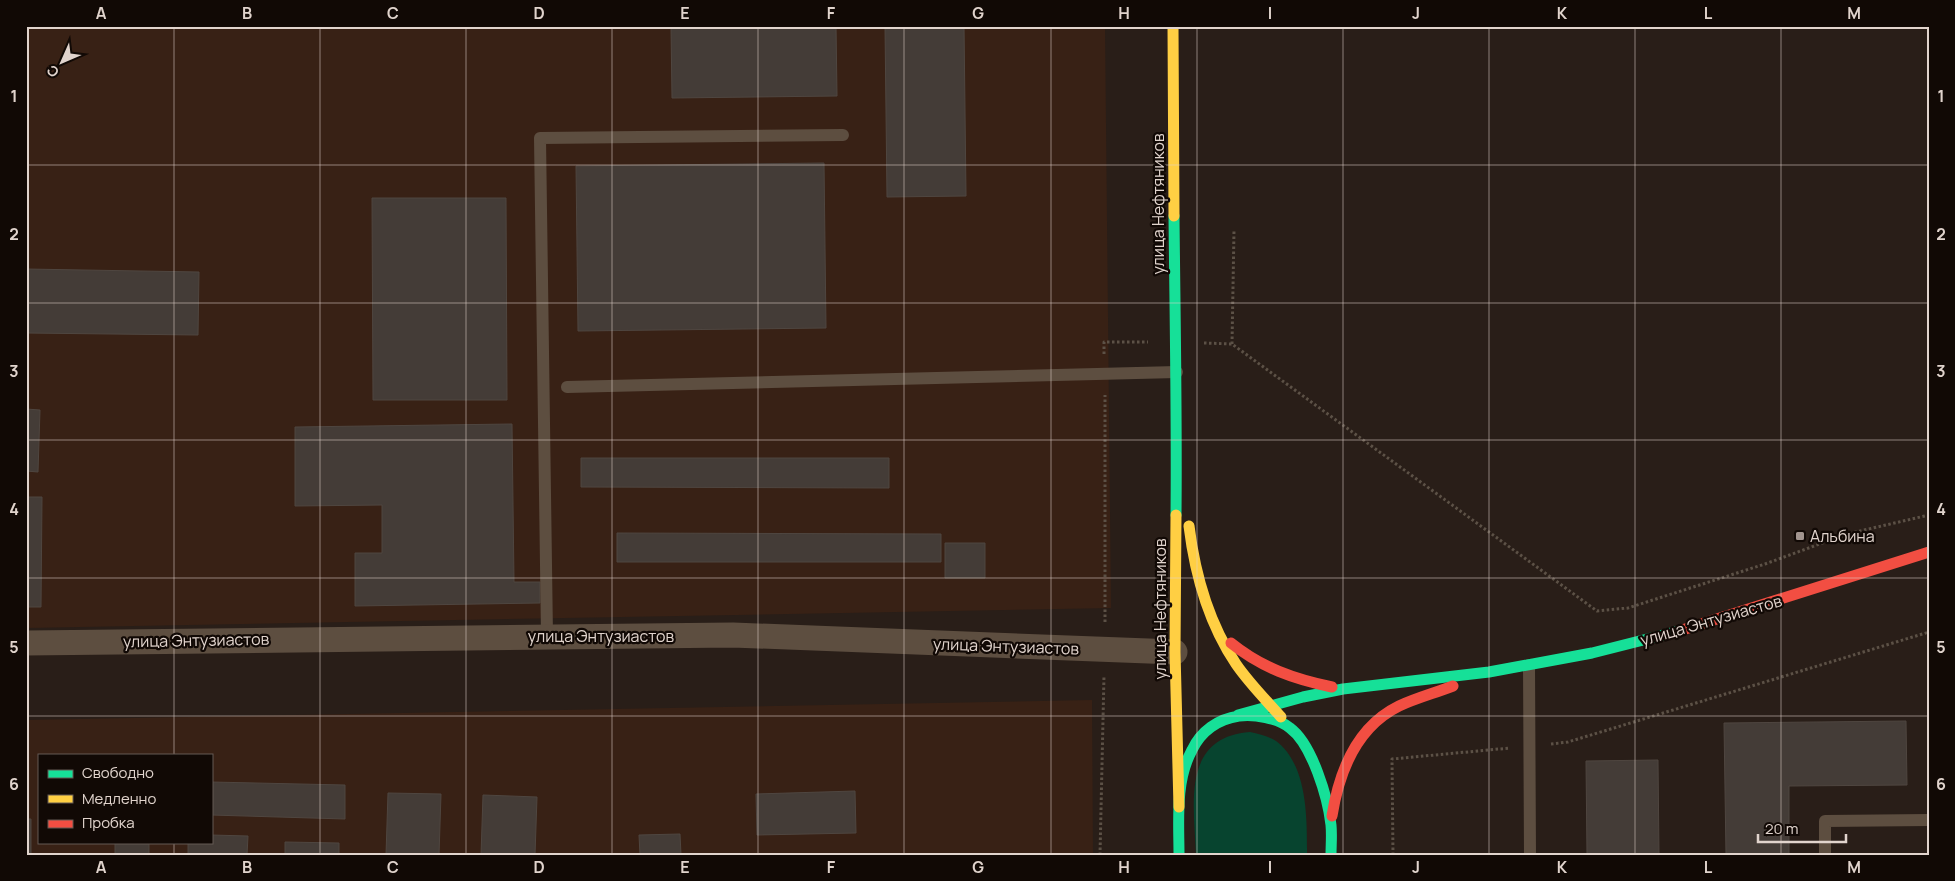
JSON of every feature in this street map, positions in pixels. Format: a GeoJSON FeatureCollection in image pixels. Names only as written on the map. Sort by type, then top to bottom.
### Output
{"type":"FeatureCollection","features":[{"type":"Feature","properties":{"kind":"main road","name":"улица Нефтяников"},"geometry":{"type":"LineString","coordinates":[[1173,26],[1175,342],[1177,372],[1176,652],[1179,855]]}},
{"type":"Feature","properties":{"kind":"main road","name":"улица Нефтяников"},"geometry":{"type":"LineString","coordinates":[[1177,410],[1190,536],[1206,610],[1236,664],[1291,728],[1311,760],[1323,793],[1331,825],[1331,855]]}},
{"type":"Feature","properties":{"kind":"main road","name":"улица Энтузиастов"},"geometry":{"type":"LineString","coordinates":[[1238,715],[1343,689],[1490,672],[1592,653],[1662,636],[1929,552]]}},
{"type":"Feature","properties":{"kind":"main road"},"geometry":{"type":"LineString","coordinates":[[1216,631],[1251,660],[1267,668],[1311,683],[1343,689]]}},
{"type":"Feature","properties":{"kind":"main road","name":"улица Энтузиастов"},"geometry":{"type":"LineString","coordinates":[[1331,825],[1336,792],[1343,772],[1354,747],[1369,729],[1383,716],[1400,706],[1490,672]]}},
{"type":"Feature","properties":{"kind":"main road","name":"улица Нефтяников"},"geometry":{"type":"LineString","coordinates":[[1179,807],[1187,763],[1200,737],[1210,727],[1223,719],[1238,715],[1267,718],[1291,728]]}},
{"type":"Feature","properties":{"kind":"street","name":"улица Энтузиастов"},"geometry":{"type":"LineString","coordinates":[[26,642],[547,636],[733,636],[1176,652]]}},
{"type":"Feature","properties":{"kind":"lane"},"geometry":{"type":"LineString","coordinates":[[547,636],[540,138],[843,135]]}},
{"type":"Feature","properties":{"kind":"lane"},"geometry":{"type":"LineString","coordinates":[[567,387],[1177,372]]}},
{"type":"Feature","properties":{"kind":"lane"},"geometry":{"type":"LineString","coordinates":[[1529,664],[1530,855]]}},
{"type":"Feature","properties":{"kind":"lane"},"geometry":{"type":"LineString","coordinates":[[1825,855],[1824,821],[1929,820]]}},
{"type":"Feature","properties":{"kind":"path"},"geometry":{"type":"LineString","coordinates":[[1232,344],[1234,230]]}},
{"type":"Feature","properties":{"kind":"path"},"geometry":{"type":"LineString","coordinates":[[1100,855],[1104,650],[1104,342],[1232,344],[1597,611],[1628,608],[1765,564],[1848,534],[1929,515]]}},
{"type":"Feature","properties":{"kind":"path"},"geometry":{"type":"LineString","coordinates":[[1393,855],[1392,759],[1568,742],[1929,632]]}},
{"type":"Feature","properties":{"kind":"shaded area"},"geometry":{"type":"Polygon","coordinates":[[[26,26],[1105,26],[1111,608],[26,628],[26,26]]]}},
{"type":"Feature","properties":{"kind":"shaded area"},"geometry":{"type":"Polygon","coordinates":[[[1092,700],[1093,855],[26,855],[26,720],[1092,700]]]}},
{"type":"Feature","properties":{"kind":"green space"},"geometry":{"type":"Polygon","coordinates":[[[1250,732],[1267,736],[1276,741],[1287,751],[1294,764],[1304,794],[1307,855],[1196,855],[1194,795],[1196,777],[1202,760],[1212,746],[1228,737],[1250,732]]]}},
{"type":"Feature","properties":{"kind":"building"},"geometry":{"type":"Polygon","coordinates":[[[836,26],[837,96],[672,98],[671,27],[836,26]]]}},
{"type":"Feature","properties":{"kind":"building"},"geometry":{"type":"Polygon","coordinates":[[[885,26],[964,26],[966,196],[887,197],[885,26]]]}},
{"type":"Feature","properties":{"kind":"building"},"geometry":{"type":"Polygon","coordinates":[[[824,163],[826,328],[578,331],[576,166],[824,163]]]}},
{"type":"Feature","properties":{"kind":"building"},"geometry":{"type":"Polygon","coordinates":[[[372,198],[506,198],[507,400],[373,400],[372,198]]]}},
{"type":"Feature","properties":{"kind":"building"},"geometry":{"type":"Polygon","coordinates":[[[26,269],[199,272],[198,335],[26,333],[26,269]]]}},
{"type":"Feature","properties":{"kind":"building"},"geometry":{"type":"Polygon","coordinates":[[[26,409],[40,410],[38,472],[26,471],[26,409]]]}},
{"type":"Feature","properties":{"kind":"building"},"geometry":{"type":"Polygon","coordinates":[[[512,424],[514,582],[540,582],[540,603],[355,606],[355,553],[382,553],[382,505],[295,506],[295,427],[512,424]]]}},
{"type":"Feature","properties":{"kind":"building"},"geometry":{"type":"Polygon","coordinates":[[[581,458],[889,458],[889,488],[581,487],[581,458]]]}},
{"type":"Feature","properties":{"kind":"building"},"geometry":{"type":"Polygon","coordinates":[[[26,497],[42,497],[41,607],[26,607],[26,497]]]}},
{"type":"Feature","properties":{"kind":"building"},"geometry":{"type":"Polygon","coordinates":[[[617,533],[941,534],[941,562],[617,562],[617,533]]]}},
{"type":"Feature","properties":{"kind":"building"},"geometry":{"type":"Polygon","coordinates":[[[945,543],[985,543],[985,578],[945,578],[945,543]]]}},
{"type":"Feature","properties":{"kind":"building"},"geometry":{"type":"Polygon","coordinates":[[[1906,721],[1907,785],[1789,786],[1789,855],[1726,855],[1724,723],[1906,721]]]}},
{"type":"Feature","properties":{"kind":"building"},"geometry":{"type":"Polygon","coordinates":[[[1658,760],[1659,855],[1587,855],[1586,761],[1658,760]]]}},
{"type":"Feature","properties":{"kind":"building"},"geometry":{"type":"Polygon","coordinates":[[[212,782],[345,785],[345,819],[212,815],[212,782]]]}},
{"type":"Feature","properties":{"kind":"building"},"geometry":{"type":"Polygon","coordinates":[[[855,791],[856,833],[757,835],[756,794],[855,791]]]}},
{"type":"Feature","properties":{"kind":"building"},"geometry":{"type":"Polygon","coordinates":[[[388,793],[441,794],[439,855],[386,855],[388,793]]]}},
{"type":"Feature","properties":{"kind":"building"},"geometry":{"type":"Polygon","coordinates":[[[483,795],[537,797],[535,855],[481,855],[483,795]]]}},
{"type":"Feature","properties":{"kind":"building"},"geometry":{"type":"Polygon","coordinates":[[[26,819],[31,819],[31,855],[26,855],[26,819]]]}},
{"type":"Feature","properties":{"kind":"building"},"geometry":{"type":"Polygon","coordinates":[[[680,834],[681,855],[640,855],[639,835],[680,834]]]}},
{"type":"Feature","properties":{"kind":"building"},"geometry":{"type":"Polygon","coordinates":[[[212,835],[248,836],[247,855],[188,855],[188,844],[212,844],[212,835]]]}},
{"type":"Feature","properties":{"kind":"building"},"geometry":{"type":"Polygon","coordinates":[[[285,842],[339,843],[339,855],[285,855],[285,842]]]}},
{"type":"Feature","properties":{"kind":"building"},"geometry":{"type":"Polygon","coordinates":[[[115,844],[149,844],[149,855],[115,855],[115,844]]]}},
{"type":"Feature","properties":{"kind":"traffic: fast"},"geometry":{"type":"LineString","coordinates":[[1174,216],[1176,515]]}},
{"type":"Feature","properties":{"kind":"traffic: fast"},"geometry":{"type":"LineString","coordinates":[[1238,715],[1303,697],[1343,689],[1489,672],[1592,653],[1679,631]]}},
{"type":"Feature","properties":{"kind":"traffic: fast"},"geometry":{"type":"LineString","coordinates":[[1179,855],[1180,788],[1192,750],[1200,737],[1211,727],[1224,720],[1239,716],[1259,716],[1279,722],[1290,728],[1305,746],[1323,787],[1331,825],[1331,855]]}},
{"type":"Feature","properties":{"kind":"traffic: slow"},"geometry":{"type":"LineString","coordinates":[[1173,26],[1174,216]]}},
{"type":"Feature","properties":{"kind":"traffic: slow"},"geometry":{"type":"LineString","coordinates":[[1176,515],[1175,652],[1179,807]]}},
{"type":"Feature","properties":{"kind":"traffic: slow"},"geometry":{"type":"LineString","coordinates":[[1189,526],[1199,580],[1210,615],[1218,632],[1241,671],[1281,717]]}},
{"type":"Feature","properties":{"kind":"traffic: jam"},"geometry":{"type":"LineString","coordinates":[[1679,631],[1929,552]]}},
{"type":"Feature","properties":{"kind":"traffic: jam"},"geometry":{"type":"LineString","coordinates":[[1231,643],[1267,666],[1292,676],[1332,687]]}},
{"type":"Feature","properties":{"kind":"traffic: jam"},"geometry":{"type":"LineString","coordinates":[[1332,816],[1339,783],[1345,767],[1352,752],[1371,726],[1399,706],[1453,686]]}},
{"type":"Feature","properties":{"kind":"place","name":"Альбина"},"geometry":{"type":"Point","coordinates":[1800,536]}}]}
